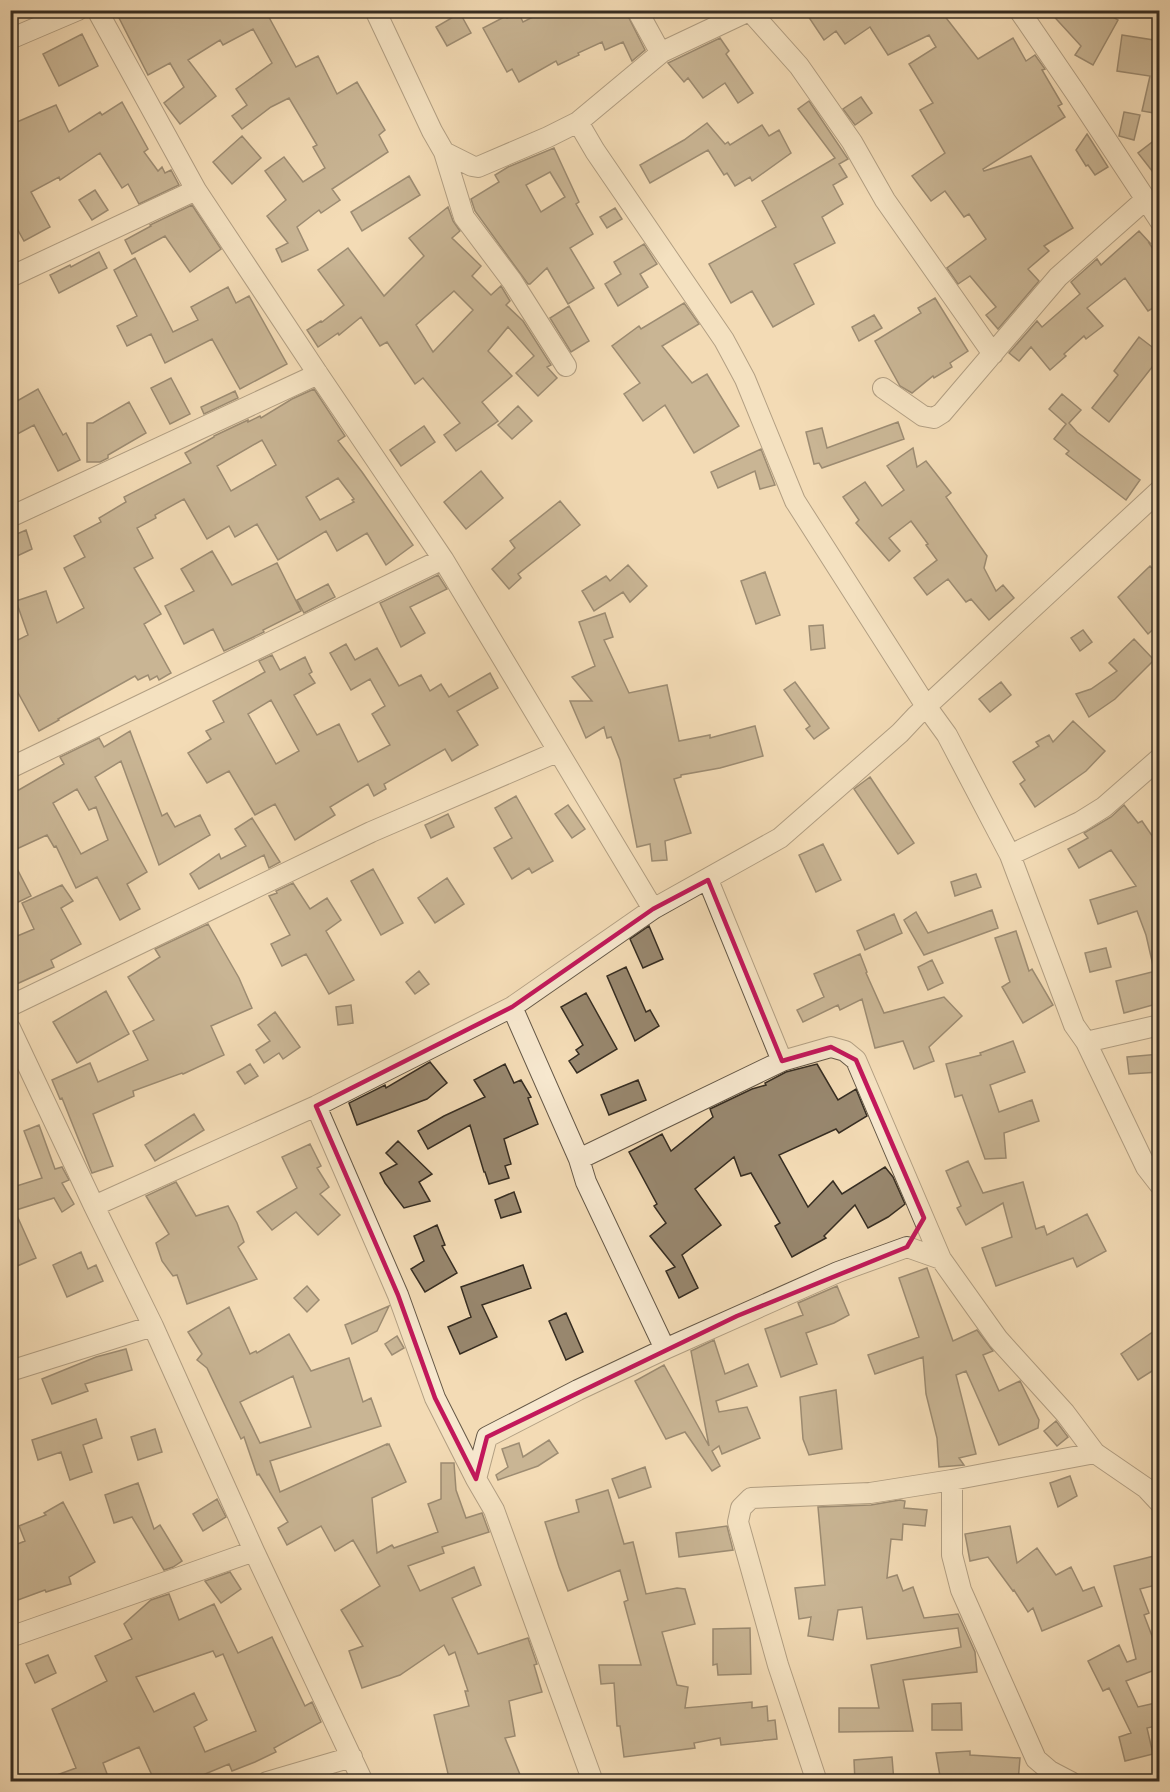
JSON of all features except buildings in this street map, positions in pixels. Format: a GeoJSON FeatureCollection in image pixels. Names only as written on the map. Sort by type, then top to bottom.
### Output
{"type":"FeatureCollection","features":[{"type":"Feature","properties":{"kind":"street"},"geometry":{"type":"LineString","coordinates":[[10,39],[78,10]]}},
{"type":"Feature","properties":{"kind":"street"},"geometry":{"type":"LineString","coordinates":[[97,10],[196,190],[443,559],[653,909]]}},
{"type":"Feature","properties":{"kind":"street"},"geometry":{"type":"LineString","coordinates":[[375,10],[444,152],[464,217],[512,281],[566,366]]}},
{"type":"Feature","properties":{"kind":"street"},"geometry":{"type":"LineString","coordinates":[[637,10],[662,52]]}},
{"type":"Feature","properties":{"kind":"street"},"geometry":{"type":"LineString","coordinates":[[1019,10],[1160,221]]}},
{"type":"Feature","properties":{"kind":"street"},"geometry":{"type":"LineString","coordinates":[[444,152],[478,167],[548,137],[578,122],[662,52],[751,11],[799,66],[852,142],[885,200],[993,354]]}},
{"type":"Feature","properties":{"kind":"street"},"geometry":{"type":"LineString","coordinates":[[578,122],[595,151],[724,340],[749,390],[795,501],[947,735],[1010,855],[1074,1025],[1086,1042],[1146,1167],[1160,1185]]}},
{"type":"Feature","properties":{"kind":"street"},"geometry":{"type":"LineString","coordinates":[[10,277],[196,190]]}},
{"type":"Feature","properties":{"kind":"street"},"geometry":{"type":"LineString","coordinates":[[883,388],[923,416],[934,418],[942,413],[1058,277],[1146,199]]}},
{"type":"Feature","properties":{"kind":"street"},"geometry":{"type":"LineString","coordinates":[[10,517],[318,374]]}},
{"type":"Feature","properties":{"kind":"street"},"geometry":{"type":"LineString","coordinates":[[93,1206],[316,1106],[512,1007],[653,909],[780,838],[900,733],[1159,492]]}},
{"type":"Feature","properties":{"kind":"street"},"geometry":{"type":"LineString","coordinates":[[10,768],[443,559]]}},
{"type":"Feature","properties":{"kind":"street"},"geometry":{"type":"LineString","coordinates":[[946,690],[947,735]]}},
{"type":"Feature","properties":{"kind":"street"},"geometry":{"type":"LineString","coordinates":[[10,1006],[371,832],[558,752]]}},
{"type":"Feature","properties":{"kind":"street"},"geometry":{"type":"LineString","coordinates":[[1010,855],[1080,822],[1104,807],[1160,758]]}},
{"type":"Feature","properties":{"kind":"street"},"geometry":{"type":"LineString","coordinates":[[708,880],[782,1061]]}},
{"type":"Feature","properties":{"kind":"street"},"geometry":{"type":"LineString","coordinates":[[512,1007],[579,1160],[586,1182],[665,1348]]}},
{"type":"Feature","properties":{"kind":"street"},"geometry":{"type":"LineString","coordinates":[[1086,1042],[1160,1025]]}},
{"type":"Feature","properties":{"kind":"street"},"geometry":{"type":"LineString","coordinates":[[10,1028],[93,1206],[153,1326],[254,1551],[363,1782]]}},
{"type":"Feature","properties":{"kind":"street"},"geometry":{"type":"LineString","coordinates":[[579,1160],[782,1061],[831,1047],[845,1051],[856,1060],[941,1259],[998,1339],[1065,1413],[1095,1453],[1153,1485],[1160,1503]]}},
{"type":"Feature","properties":{"kind":"street"},"geometry":{"type":"LineString","coordinates":[[316,1106],[398,1295],[435,1398],[494,1510],[593,1782]]}},
{"type":"Feature","properties":{"kind":"street"},"geometry":{"type":"LineString","coordinates":[[907,1247],[924,1218]]}},
{"type":"Feature","properties":{"kind":"street"},"geometry":{"type":"LineString","coordinates":[[452,1433],[487,1437],[665,1348],[838,1272],[907,1247],[941,1259]]}},
{"type":"Feature","properties":{"kind":"street"},"geometry":{"type":"LineString","coordinates":[[10,1371],[153,1326]]}},
{"type":"Feature","properties":{"kind":"street"},"geometry":{"type":"LineString","coordinates":[[476,1479],[487,1437]]}},
{"type":"Feature","properties":{"kind":"street"},"geometry":{"type":"LineString","coordinates":[[817,1782],[777,1665],[738,1522],[741,1508],[751,1498],[870,1493],[1095,1453]]}},
{"type":"Feature","properties":{"kind":"street"},"geometry":{"type":"LineString","coordinates":[[951,1480],[952,1555],[961,1590],[1036,1760],[1050,1771],[1071,1782]]}},
{"type":"Feature","properties":{"kind":"street"},"geometry":{"type":"LineString","coordinates":[[10,1637],[254,1551]]}},
{"type":"Feature","properties":{"kind":"street"},"geometry":{"type":"LineString","coordinates":[[267,1782],[352,1756]]}},
{"type":"Feature","properties":{"kind":"highlighted area"},"geometry":{"type":"Polygon","coordinates":[[[708,880],[782,1061],[831,1047],[856,1060],[924,1218],[907,1247],[737,1316],[487,1437],[476,1479],[435,1398],[398,1295],[316,1106],[512,1007],[653,909],[708,880]]]}}]}
